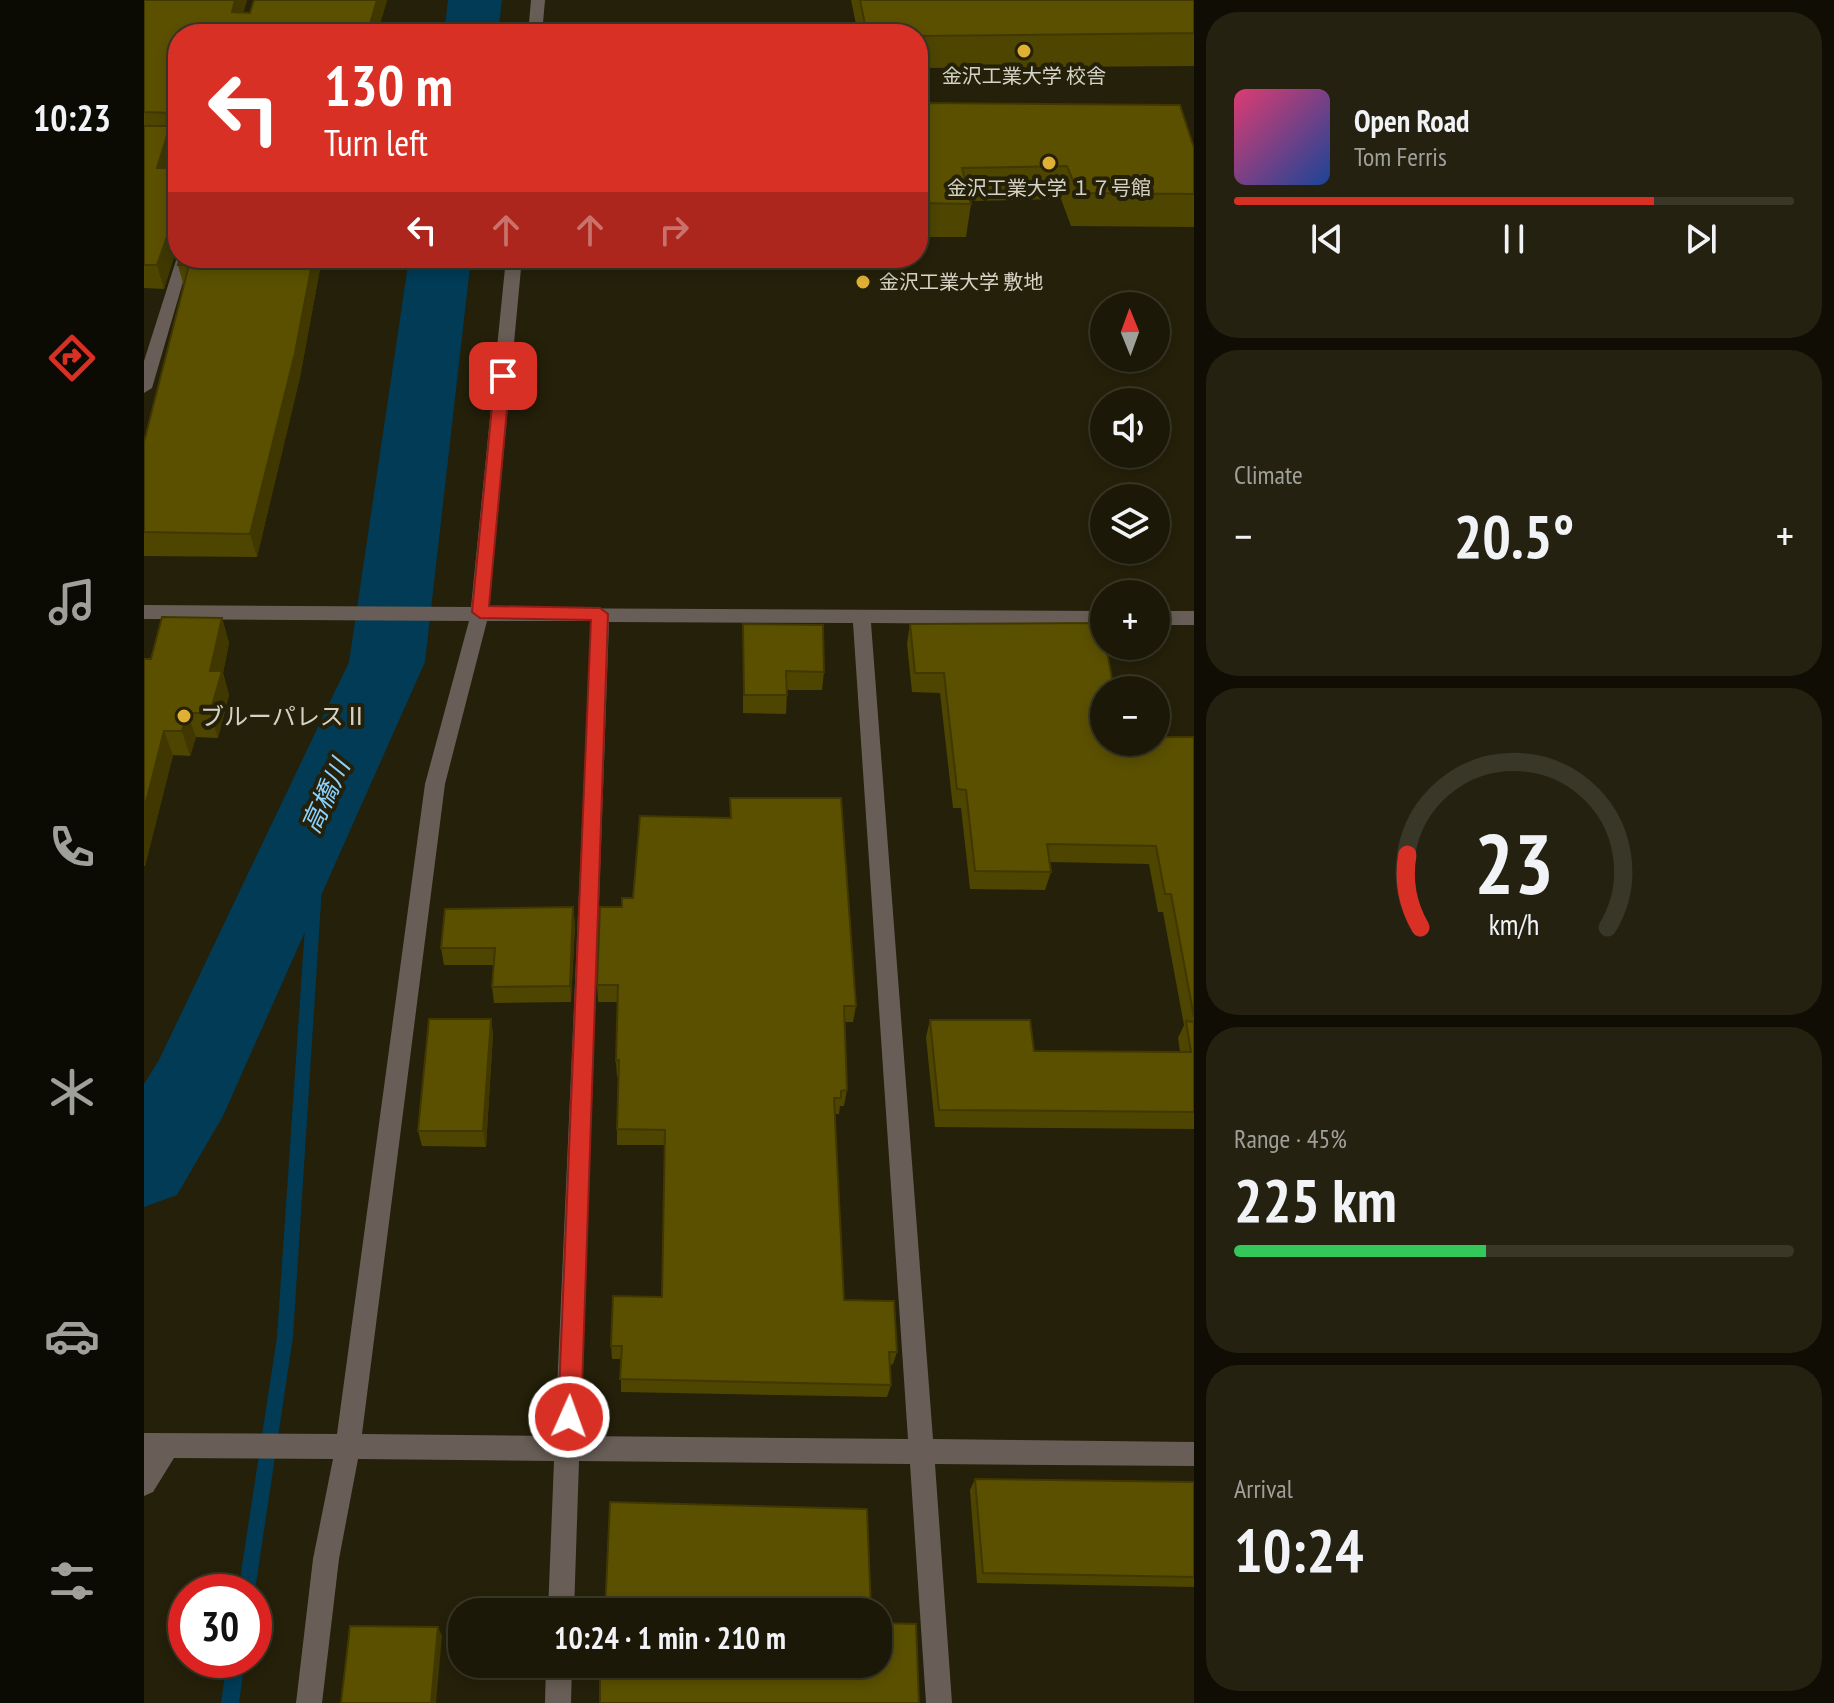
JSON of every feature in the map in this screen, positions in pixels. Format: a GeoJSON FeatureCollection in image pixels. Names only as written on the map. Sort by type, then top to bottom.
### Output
{"type":"FeatureCollection","features":[{"type":"Feature","properties":{"kind":"street"},"geometry":{"type":"LineString","coordinates":[[536,24],[538,0]]}},
{"type":"Feature","properties":{"kind":"street"},"geometry":{"type":"LineString","coordinates":[[144,143],[168,143]]}},
{"type":"Feature","properties":{"kind":"street"},"geometry":{"type":"LineString","coordinates":[[144,388],[179,268]]}},
{"type":"Feature","properties":{"kind":"street"},"geometry":{"type":"LineString","coordinates":[[309,1703],[326,1559],[348,1447],[435,784],[470,613],[513,268]]}},
{"type":"Feature","properties":{"kind":"street"},"geometry":{"type":"LineString","coordinates":[[144,612],[1090,618]]}},
{"type":"Feature","properties":{"kind":"street"},"geometry":{"type":"LineString","coordinates":[[562,1598],[600,614]]}},
{"type":"Feature","properties":{"kind":"street"},"geometry":{"type":"LineString","coordinates":[[862,617],[939,1703]]}},
{"type":"Feature","properties":{"kind":"street"},"geometry":{"type":"LineString","coordinates":[[1170,618],[1194,618]]}},
{"type":"Feature","properties":{"kind":"street"},"geometry":{"type":"LineString","coordinates":[[144,1483],[156,1445],[319,1449],[568,1448],[1194,1454]]}},
{"type":"Feature","properties":{"kind":"street"},"geometry":{"type":"LineString","coordinates":[[558,1703],[559,1678]]}},
{"type":"Feature","properties":{"kind":"building"},"geometry":{"type":"Polygon","coordinates":[[[144,0],[235,0],[232,12],[250,13],[254,0],[377,0],[370,24],[168,24],[168,113],[144,112],[144,0]]]}},
{"type":"Feature","properties":{"kind":"building"},"geometry":{"type":"Polygon","coordinates":[[[860,0],[1194,0],[1194,33],[928,36],[928,24],[865,24],[860,0]]]}},
{"type":"Feature","properties":{"kind":"building"},"geometry":{"type":"Polygon","coordinates":[[[928,103],[1180,105],[1194,148],[1194,194],[1078,193],[1067,166],[962,168],[971,204],[928,203],[928,103]]]}},
{"type":"Feature","properties":{"kind":"building"},"geometry":{"type":"Polygon","coordinates":[[[144,126],[168,126],[157,168],[168,168],[168,234],[157,265],[144,265],[144,126]]]}},
{"type":"Feature","properties":{"kind":"building"},"geometry":{"type":"Polygon","coordinates":[[[188,268],[311,268],[295,353],[250,534],[144,532],[144,442],[188,268]]]}},
{"type":"Feature","properties":{"kind":"building"},"geometry":{"type":"Polygon","coordinates":[[[162,617],[222,618],[210,671],[222,671],[210,713],[187,713],[182,731],[164,731],[144,810],[144,659],[151,659],[162,617]]]}},
{"type":"Feature","properties":{"kind":"building"},"geometry":{"type":"Polygon","coordinates":[[[1090,623],[1090,660],[1109,660],[1111,676],[1090,676],[1090,756],[1170,756],[1170,737],[1194,737],[1194,1017],[1171,894],[1165,894],[1156,846],[1047,844],[1051,872],[975,871],[966,790],[957,789],[944,673],[915,673],[910,624],[1090,623]]]}},
{"type":"Feature","properties":{"kind":"building"},"geometry":{"type":"Polygon","coordinates":[[[743,624],[823,625],[824,672],[786,671],[787,695],[744,695],[743,624]]]}},
{"type":"Feature","properties":{"kind":"building"},"geometry":{"type":"Polygon","coordinates":[[[730,798],[841,798],[856,1006],[844,1006],[847,1090],[841,1091],[841,1098],[834,1098],[844,1300],[894,1301],[897,1352],[889,1352],[891,1385],[620,1379],[622,1346],[611,1346],[613,1296],[662,1297],[665,1130],[617,1129],[618,985],[597,985],[600,907],[622,907],[622,898],[633,898],[640,816],[731,818],[730,798]]]}},
{"type":"Feature","properties":{"kind":"building"},"geometry":{"type":"Polygon","coordinates":[[[573,907],[570,986],[492,987],[495,948],[441,948],[445,909],[573,907]]]}},
{"type":"Feature","properties":{"kind":"building"},"geometry":{"type":"Polygon","coordinates":[[[429,1019],[491,1019],[483,1131],[418,1131],[429,1019]]]}},
{"type":"Feature","properties":{"kind":"building"},"geometry":{"type":"Polygon","coordinates":[[[930,1020],[1030,1020],[1034,1051],[1191,1052],[1186,1021],[1194,1022],[1194,1112],[939,1110],[930,1020]]]}},
{"type":"Feature","properties":{"kind":"building"},"geometry":{"type":"Polygon","coordinates":[[[975,1479],[1194,1482],[1194,1577],[983,1573],[975,1479]]]}},
{"type":"Feature","properties":{"kind":"building"},"geometry":{"type":"Polygon","coordinates":[[[610,1502],[867,1509],[870,1598],[606,1598],[610,1502]]]}},
{"type":"Feature","properties":{"kind":"building"},"geometry":{"type":"Polygon","coordinates":[[[892,1623],[916,1624],[919,1703],[600,1703],[600,1678],[892,1678],[892,1623]]]}},
{"type":"Feature","properties":{"kind":"building"},"geometry":{"type":"Polygon","coordinates":[[[350,1626],[438,1627],[431,1703],[341,1703],[350,1626]]]}},
{"type":"Feature","properties":{"kind":"waterway","name":"高橋川"},"geometry":{"type":"LineString","coordinates":[[472,24],[475,0]]}},
{"type":"Feature","properties":{"kind":"waterway","name":"高橋川"},"geometry":{"type":"LineString","coordinates":[[144,1165],[191,1088],[387,662],[439,268]]}},
{"type":"Feature","properties":{"kind":"waterway"},"geometry":{"type":"LineString","coordinates":[[250,1574],[285,1337],[320,809]]}},
{"type":"Feature","properties":{"kind":"waterway"},"geometry":{"type":"LineString","coordinates":[[230,1703],[233,1678]]}},
{"type":"Feature","properties":{"kind":"place","name":"金沢工業大学 校舎"},"geometry":{"type":"Point","coordinates":[1024,51]}},
{"type":"Feature","properties":{"kind":"place","name":"金沢工業大学 １７号館"},"geometry":{"type":"Point","coordinates":[1049,163]}},
{"type":"Feature","properties":{"kind":"place","name":"金沢工業大学 敷地"},"geometry":{"type":"Point","coordinates":[863,282]}},
{"type":"Feature","properties":{"kind":"place","name":"ブルーパレスⅡ"},"geometry":{"type":"Point","coordinates":[184,716]}},
{"type":"Feature","properties":{"kind":"route"},"geometry":{"type":"LineString","coordinates":[[503,376],[480,612],[600,614],[569,1417]]}}]}
